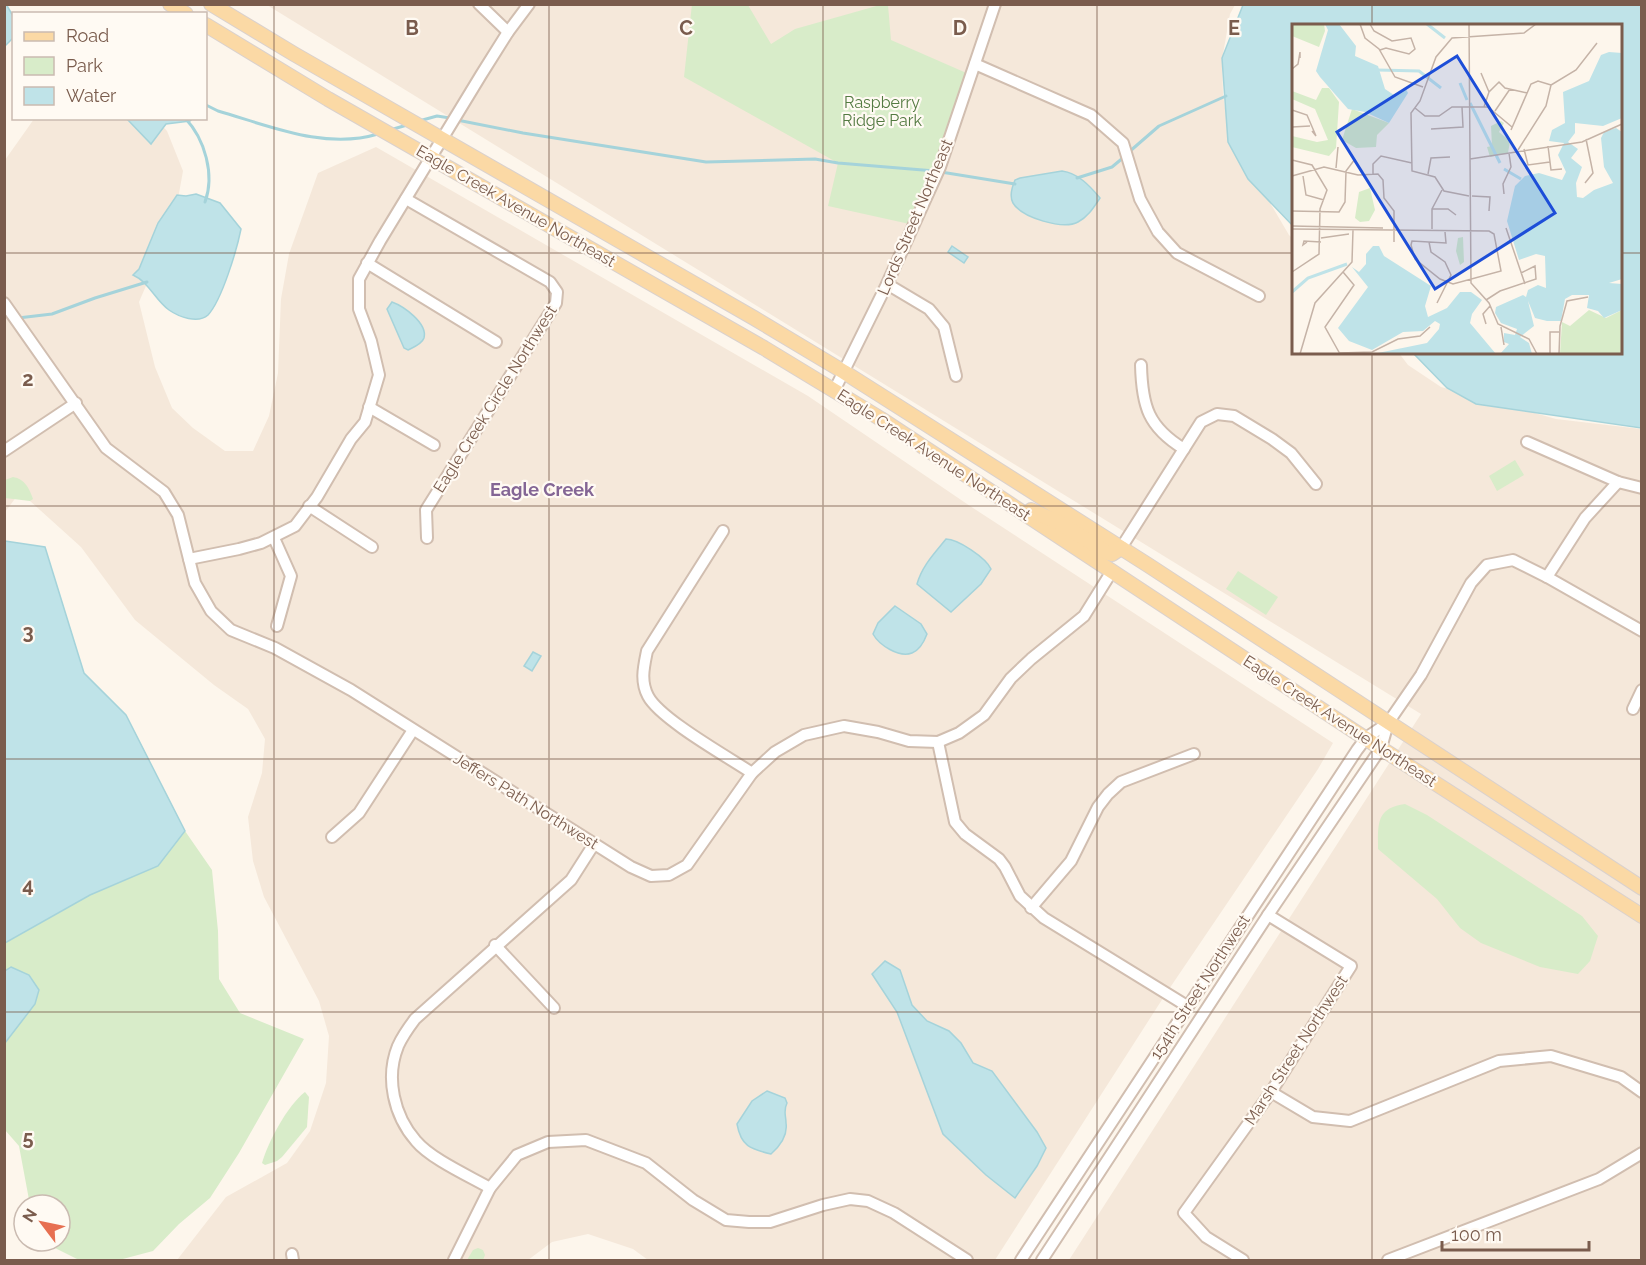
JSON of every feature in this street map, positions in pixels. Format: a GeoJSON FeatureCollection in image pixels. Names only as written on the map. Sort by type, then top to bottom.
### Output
{"type":"FeatureCollection","features":[{"type":"Feature","properties":{"kind":"main road","name":"Eagle Creek Avenue Northeast"},"geometry":{"type":"LineString","coordinates":[[211,4],[844,372],[1122,548],[1641,888]]}},
{"type":"Feature","properties":{"kind":"main road","name":"Eagle Creek Avenue Northeast"},"geometry":{"type":"LineString","coordinates":[[207,26],[764,348],[834,391],[1011,504],[1641,916]]}},
{"type":"Feature","properties":{"kind":"main road"},"geometry":{"type":"LineString","coordinates":[[1011,504],[1048,516],[1110,554],[1122,548]]}},
{"type":"Feature","properties":{"kind":"street"},"geometry":{"type":"LineString","coordinates":[[479,4],[508,32]]}},
{"type":"Feature","properties":{"kind":"street"},"geometry":{"type":"LineString","coordinates":[[189,559],[239,549],[274,538],[295,526],[323,488],[351,440],[365,423],[379,375],[371,341],[359,309],[359,279],[508,32],[529,4]]}},
{"type":"Feature","properties":{"kind":"street","name":"Lords Street Northeast"},"geometry":{"type":"LineString","coordinates":[[834,391],[887,284],[940,167],[995,4]]}},
{"type":"Feature","properties":{"kind":"street"},"geometry":{"type":"LineString","coordinates":[[975,64],[1091,116],[1124,143],[1140,199],[1158,232],[1177,253],[1259,296]]}},
{"type":"Feature","properties":{"kind":"street","name":"Eagle Creek Circle Northwest"},"geometry":{"type":"LineString","coordinates":[[406,199],[550,282],[557,292],[556,303],[426,510],[427,538]]}},
{"type":"Feature","properties":{"kind":"street"},"geometry":{"type":"LineString","coordinates":[[367,263],[496,342]]}},
{"type":"Feature","properties":{"kind":"street"},"geometry":{"type":"LineString","coordinates":[[887,284],[929,309],[944,327],[956,376]]}},
{"type":"Feature","properties":{"kind":"street","name":"Jeffers Path Northwest"},"geometry":{"type":"LineString","coordinates":[[4,303],[106,448],[164,492],[178,515],[195,583],[211,611],[231,630],[275,648],[351,690],[631,867],[651,876],[669,875],[687,866],[752,773],[775,752],[804,735],[844,726],[909,741],[938,742],[959,733],[984,715],[1011,678],[1031,659],[1084,616],[1112,571]]}},
{"type":"Feature","properties":{"kind":"street"},"geometry":{"type":"LineString","coordinates":[[1141,365],[1142,388],[1154,424],[1165,437],[1184,449]]}},
{"type":"Feature","properties":{"kind":"street"},"geometry":{"type":"LineString","coordinates":[[4,451],[76,403]]}},
{"type":"Feature","properties":{"kind":"street"},"geometry":{"type":"LineString","coordinates":[[369,407],[434,445]]}},
{"type":"Feature","properties":{"kind":"street"},"geometry":{"type":"LineString","coordinates":[[1122,548],[1200,422],[1216,414],[1234,416],[1272,439],[1291,453],[1316,484]]}},
{"type":"Feature","properties":{"kind":"street"},"geometry":{"type":"LineString","coordinates":[[1527,442],[1618,482],[1641,488]]}},
{"type":"Feature","properties":{"kind":"street"},"geometry":{"type":"LineString","coordinates":[[1547,577],[1586,518],[1618,482]]}},
{"type":"Feature","properties":{"kind":"street"},"geometry":{"type":"LineString","coordinates":[[309,506],[372,547]]}},
{"type":"Feature","properties":{"kind":"street"},"geometry":{"type":"LineString","coordinates":[[723,531],[647,651],[642,674],[648,696],[664,714],[752,773]]}},
{"type":"Feature","properties":{"kind":"street"},"geometry":{"type":"LineString","coordinates":[[274,538],[291,576],[278,626]]}},
{"type":"Feature","properties":{"kind":"street","name":"154th Street Northwest"},"geometry":{"type":"LineString","coordinates":[[1042,1260],[1268,915],[1381,748],[1388,723],[1421,675],[1470,583],[1487,565],[1513,560],[1547,577],[1641,632]]}},
{"type":"Feature","properties":{"kind":"street"},"geometry":{"type":"LineString","coordinates":[[1633,709],[1641,690]]}},
{"type":"Feature","properties":{"kind":"street","name":"154th Street Northwest"},"geometry":{"type":"LineString","coordinates":[[1021,1260],[1366,738],[1388,723]]}},
{"type":"Feature","properties":{"kind":"street"},"geometry":{"type":"LineString","coordinates":[[332,837],[359,813],[413,730]]}},
{"type":"Feature","properties":{"kind":"street"},"geometry":{"type":"LineString","coordinates":[[938,742],[955,822],[965,834],[999,859],[1020,896],[1031,908],[1187,1006]]}},
{"type":"Feature","properties":{"kind":"street"},"geometry":{"type":"LineString","coordinates":[[1031,908],[1071,861],[1098,807],[1108,794],[1121,782],[1194,754]]}},
{"type":"Feature","properties":{"kind":"street"},"geometry":{"type":"LineString","coordinates":[[490,1188],[441,1160],[417,1142],[398,1113],[391,1078],[398,1047],[414,1019],[571,880],[594,844]]}},
{"type":"Feature","properties":{"kind":"street","name":"Marsh Street Northwest"},"geometry":{"type":"LineString","coordinates":[[1243,1260],[1206,1237],[1184,1213],[1270,1092],[1351,966],[1268,915]]}},
{"type":"Feature","properties":{"kind":"street"},"geometry":{"type":"LineString","coordinates":[[495,945],[554,1008]]}},
{"type":"Feature","properties":{"kind":"street"},"geometry":{"type":"LineString","coordinates":[[1270,1092],[1313,1117],[1350,1121],[1499,1061],[1551,1056],[1621,1077],[1641,1092]]}},
{"type":"Feature","properties":{"kind":"street"},"geometry":{"type":"LineString","coordinates":[[454,1260],[490,1188],[517,1155],[548,1142],[586,1140],[646,1163],[693,1200],[726,1220],[770,1222],[850,1199],[868,1201],[894,1213],[967,1260]]}},
{"type":"Feature","properties":{"kind":"street"},"geometry":{"type":"LineString","coordinates":[[1388,1260],[1599,1179],[1641,1153]]}},
{"type":"Feature","properties":{"kind":"shaded area"},"geometry":{"type":"Polygon","coordinates":[[[267,5],[1235,5],[1230,14],[1222,60],[1223,95],[1229,134],[1242,168],[1263,191],[1292,238],[1292,354],[1400,354],[1408,365],[1441,387],[1556,419],[1641,429],[1641,1260],[1069,1260],[1421,714],[267,5]]]}},
{"type":"Feature","properties":{"kind":"shaded area"},"geometry":{"type":"Polygon","coordinates":[[[33,120],[157,120],[167,131],[183,171],[174,221],[139,302],[155,367],[172,408],[193,428],[225,451],[253,451],[269,416],[278,373],[281,299],[289,254],[318,173],[376,147],[808,396],[970,506],[1333,743],[1318,769],[1165,995],[995,1260],[648,1260],[633,1249],[588,1234],[552,1242],[528,1260],[177,1260],[226,1197],[287,1163],[310,1131],[326,1083],[329,1036],[319,1001],[264,897],[253,861],[248,817],[262,773],[265,739],[248,709],[214,685],[135,620],[81,547],[20,492],[5,512],[5,160],[33,120]]]}},
{"type":"Feature","properties":{"kind":"green space","name":"Raspberry Ridge Park"},"geometry":{"type":"Polygon","coordinates":[[[692,4],[748,5],[771,44],[795,29],[880,5],[888,5],[891,40],[971,75],[914,225],[828,206],[838,163],[684,77],[692,4]]]}},
{"type":"Feature","properties":{"kind":"green space"},"geometry":{"type":"Polygon","coordinates":[[[1515,460],[1524,475],[1497,491],[1489,476],[1515,460]]]}},
{"type":"Feature","properties":{"kind":"green space"},"geometry":{"type":"Polygon","coordinates":[[[13,477],[26,485],[33,499],[30,501],[5,498],[5,480],[13,477]]]}},
{"type":"Feature","properties":{"kind":"green space"},"geometry":{"type":"Polygon","coordinates":[[[1238,571],[1278,597],[1266,615],[1226,589],[1238,571]]]}},
{"type":"Feature","properties":{"kind":"green space"},"geometry":{"type":"Polygon","coordinates":[[[1405,804],[1427,815],[1582,916],[1598,936],[1590,961],[1578,974],[1540,967],[1481,943],[1460,928],[1437,899],[1378,849],[1379,825],[1384,813],[1405,804]]]}},
{"type":"Feature","properties":{"kind":"green space"},"geometry":{"type":"Polygon","coordinates":[[[185,831],[212,870],[218,931],[219,979],[240,1013],[304,1039],[239,1153],[210,1198],[179,1224],[153,1251],[119,1260],[79,1260],[65,1253],[72,1253],[72,1193],[28,1193],[19,1146],[5,1130],[5,943],[90,895],[158,866],[185,831]]]}},
{"type":"Feature","properties":{"kind":"green space"},"geometry":{"type":"Polygon","coordinates":[[[305,1092],[309,1097],[307,1127],[282,1157],[265,1165],[262,1163],[273,1135],[292,1106],[305,1092]]]}},
{"type":"Feature","properties":{"kind":"green space"},"geometry":{"type":"Polygon","coordinates":[[[478,1248],[483,1250],[485,1255],[483,1260],[467,1260],[473,1250],[478,1248]]]}},
{"type":"Feature","properties":{"kind":"water"},"geometry":{"type":"Polygon","coordinates":[[[6,4],[12,14],[12,39],[5,46],[4,5],[6,4]]]}},
{"type":"Feature","properties":{"kind":"water"},"geometry":{"type":"Polygon","coordinates":[[[1243,5],[1641,5],[1641,428],[1476,404],[1447,388],[1414,354],[1622,354],[1622,24],[1292,24],[1292,225],[1248,179],[1228,142],[1222,58],[1243,5]]]}},
{"type":"Feature","properties":{"kind":"water"},"geometry":{"type":"Polygon","coordinates":[[[128,120],[191,120],[166,124],[151,144],[128,120]]]}},
{"type":"Feature","properties":{"kind":"water"},"geometry":{"type":"Polygon","coordinates":[[[1062,171],[1078,177],[1100,198],[1091,212],[1082,220],[1063,225],[1043,221],[1025,213],[1013,203],[1011,194],[1015,180],[1062,171]]]}},
{"type":"Feature","properties":{"kind":"water"},"geometry":{"type":"Polygon","coordinates":[[[196,194],[220,203],[241,229],[224,286],[208,315],[199,319],[183,317],[169,310],[139,278],[133,275],[139,269],[158,223],[177,195],[196,194]]]}},
{"type":"Feature","properties":{"kind":"water"},"geometry":{"type":"Polygon","coordinates":[[[952,246],[968,257],[964,263],[948,252],[952,246]]]}},
{"type":"Feature","properties":{"kind":"water"},"geometry":{"type":"Polygon","coordinates":[[[392,302],[414,316],[424,332],[422,342],[408,350],[404,348],[387,309],[392,302]]]}},
{"type":"Feature","properties":{"kind":"water"},"geometry":{"type":"Polygon","coordinates":[[[946,539],[971,550],[991,569],[981,584],[951,612],[917,584],[925,566],[946,539]]]}},
{"type":"Feature","properties":{"kind":"water"},"geometry":{"type":"Polygon","coordinates":[[[5,541],[45,547],[84,673],[126,715],[185,831],[158,866],[90,895],[5,943],[5,541]]]}},
{"type":"Feature","properties":{"kind":"water"},"geometry":{"type":"Polygon","coordinates":[[[895,606],[921,624],[927,634],[921,645],[912,653],[896,652],[880,642],[873,634],[878,623],[895,606]]]}},
{"type":"Feature","properties":{"kind":"water"},"geometry":{"type":"Polygon","coordinates":[[[533,652],[541,656],[532,671],[524,666],[533,652]]]}},
{"type":"Feature","properties":{"kind":"water"},"geometry":{"type":"Polygon","coordinates":[[[885,961],[900,970],[912,1005],[927,1021],[949,1031],[961,1043],[973,1063],[992,1071],[1037,1132],[1046,1148],[1037,1166],[1015,1198],[986,1175],[943,1134],[897,1012],[872,974],[885,961]]]}},
{"type":"Feature","properties":{"kind":"water"},"geometry":{"type":"Polygon","coordinates":[[[11,967],[29,975],[39,990],[35,1004],[5,1043],[5,971],[11,967]]]}},
{"type":"Feature","properties":{"kind":"water"},"geometry":{"type":"Polygon","coordinates":[[[767,1091],[785,1098],[787,1103],[785,1136],[771,1154],[757,1150],[744,1142],[737,1124],[752,1101],[767,1091]]]}},
{"type":"Feature","properties":{"kind":"waterway"},"geometry":{"type":"LineString","coordinates":[[1129,152],[1159,126],[1226,96]]}},
{"type":"Feature","properties":{"kind":"waterway"},"geometry":{"type":"LineString","coordinates":[[207,106],[278,129],[318,138],[358,138],[378,134]]}},
{"type":"Feature","properties":{"kind":"waterway"},"geometry":{"type":"LineString","coordinates":[[419,121],[437,116],[450,118]]}},
{"type":"Feature","properties":{"kind":"waterway"},"geometry":{"type":"LineString","coordinates":[[187,120],[198,136],[206,158],[209,180],[205,202]]}},
{"type":"Feature","properties":{"kind":"waterway"},"geometry":{"type":"LineString","coordinates":[[457,120],[523,133],[706,162],[815,159],[935,171]]}},
{"type":"Feature","properties":{"kind":"waterway"},"geometry":{"type":"LineString","coordinates":[[390,130],[407,125]]}},
{"type":"Feature","properties":{"kind":"waterway"},"geometry":{"type":"LineString","coordinates":[[1077,178],[1112,167],[1124,157]]}},
{"type":"Feature","properties":{"kind":"waterway"},"geometry":{"type":"LineString","coordinates":[[941,172],[1015,184]]}},
{"type":"Feature","properties":{"kind":"waterway"},"geometry":{"type":"LineString","coordinates":[[18,318],[52,314],[147,282]]}},
{"type":"Feature","properties":{"kind":"district","name":"Eagle Creek"},"geometry":{"type":"Point","coordinates":[542,489]}}]}
